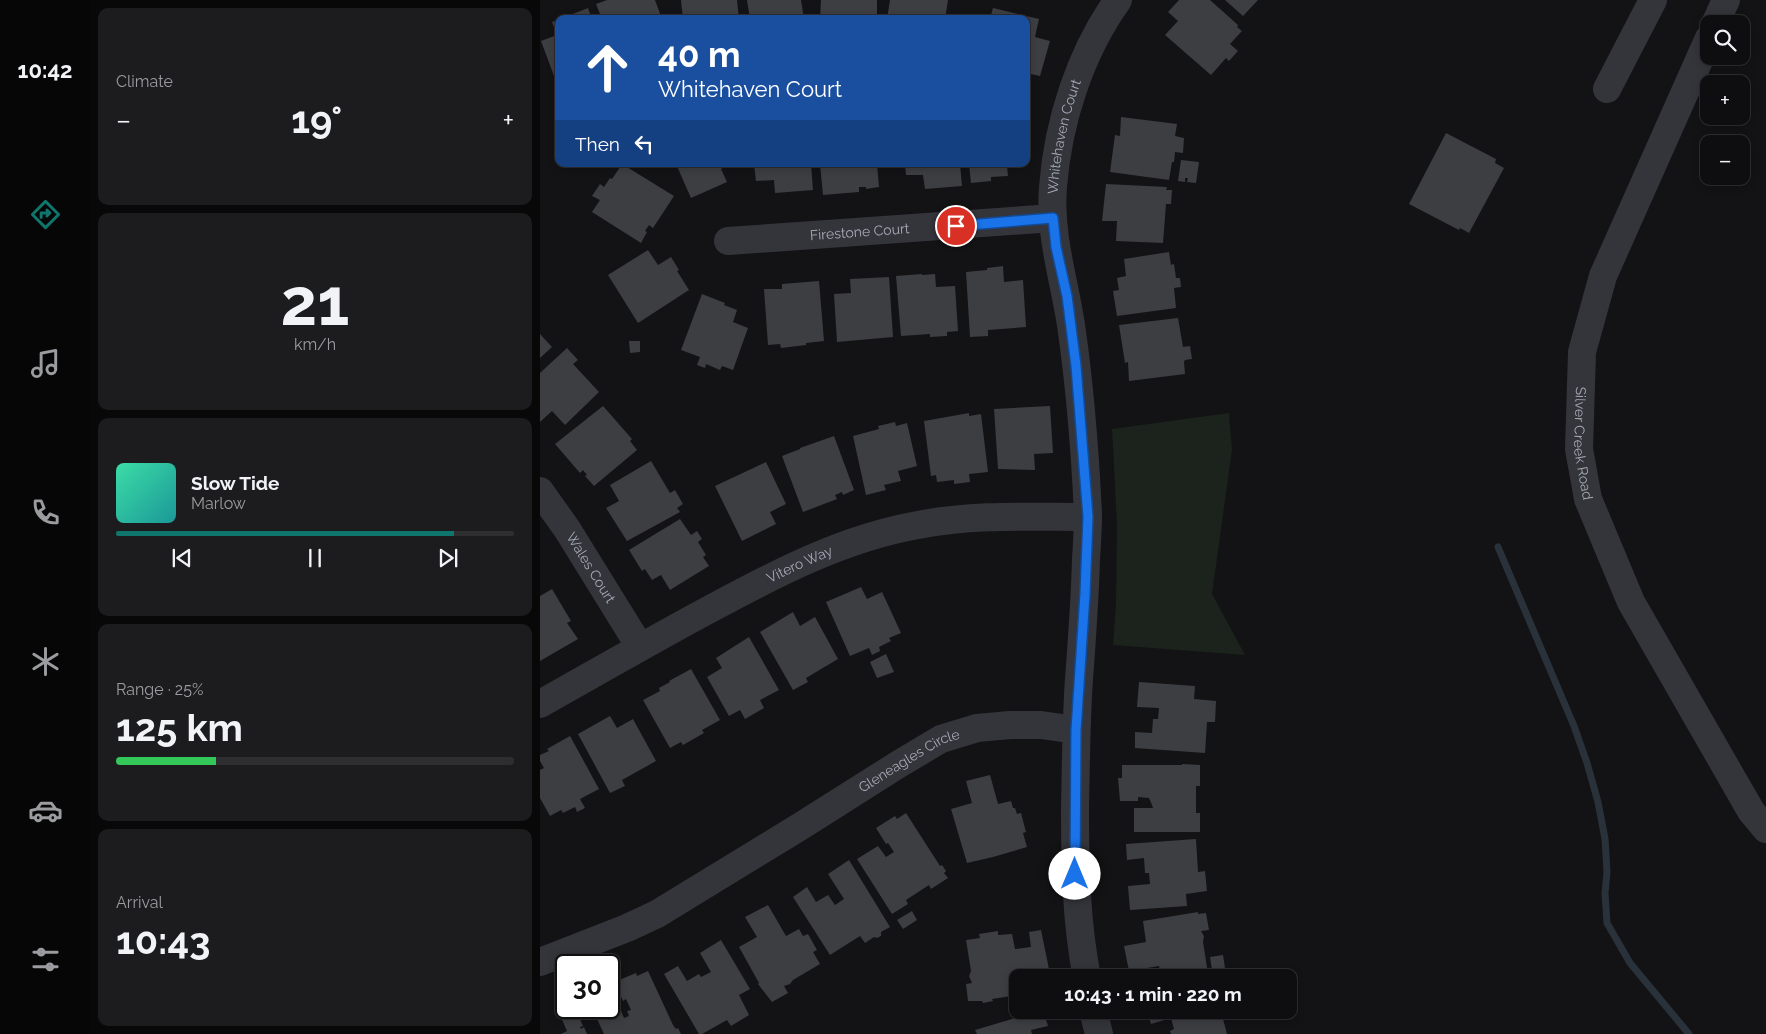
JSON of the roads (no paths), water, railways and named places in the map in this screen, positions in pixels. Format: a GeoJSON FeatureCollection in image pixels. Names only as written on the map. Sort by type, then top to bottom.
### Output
{"type":"FeatureCollection","features":[{"type":"Feature","properties":{"kind":"street"},"geometry":{"type":"LineString","coordinates":[[1607,89],[1653,0]]}},
{"type":"Feature","properties":{"kind":"street"},"geometry":{"type":"LineString","coordinates":[[1719,15],[1726,0]]}},
{"type":"Feature","properties":{"kind":"street","name":"Whitehaven Court"},"geometry":{"type":"LineString","coordinates":[[1076,730],[1088,517],[1077,372],[1067,296],[1056,247],[1053,218],[1053,188],[1067,113],[1079,74],[1108,3]]}},
{"type":"Feature","properties":{"kind":"street","name":"Silver Creek Road"},"geometry":{"type":"LineString","coordinates":[[1700,58],[1603,276],[1582,352],[1579,449],[1588,499],[1631,602],[1751,811],[1766,829]]}},
{"type":"Feature","properties":{"kind":"street","name":"Firestone Court"},"geometry":{"type":"LineString","coordinates":[[728,241],[1053,218]]}},
{"type":"Feature","properties":{"kind":"street","name":"Wales Court"},"geometry":{"type":"LineString","coordinates":[[540,491],[567,530],[640,647]]}},
{"type":"Feature","properties":{"kind":"street","name":"Vitero Way"},"geometry":{"type":"LineString","coordinates":[[540,704],[758,583],[808,559],[859,540],[917,525],[954,520],[997,517],[1088,517]]}},
{"type":"Feature","properties":{"kind":"street","name":"Gleneagles Circle"},"geometry":{"type":"LineString","coordinates":[[540,962],[627,928],[657,914],[941,739],[966,730],[994,726],[1026,724],[1076,730]]}},
{"type":"Feature","properties":{"kind":"street"},"geometry":{"type":"LineString","coordinates":[[1076,730],[1075,884],[1085,969]]}},
{"type":"Feature","properties":{"kind":"street"},"geometry":{"type":"LineString","coordinates":[[1095,1019],[1099,1034]]}},
{"type":"Feature","properties":{"kind":"waterway"},"geometry":{"type":"LineString","coordinates":[[1498,547],[1574,726],[1587,763],[1598,802],[1605,839],[1607,923],[1630,963],[1689,1034]]}}]}
